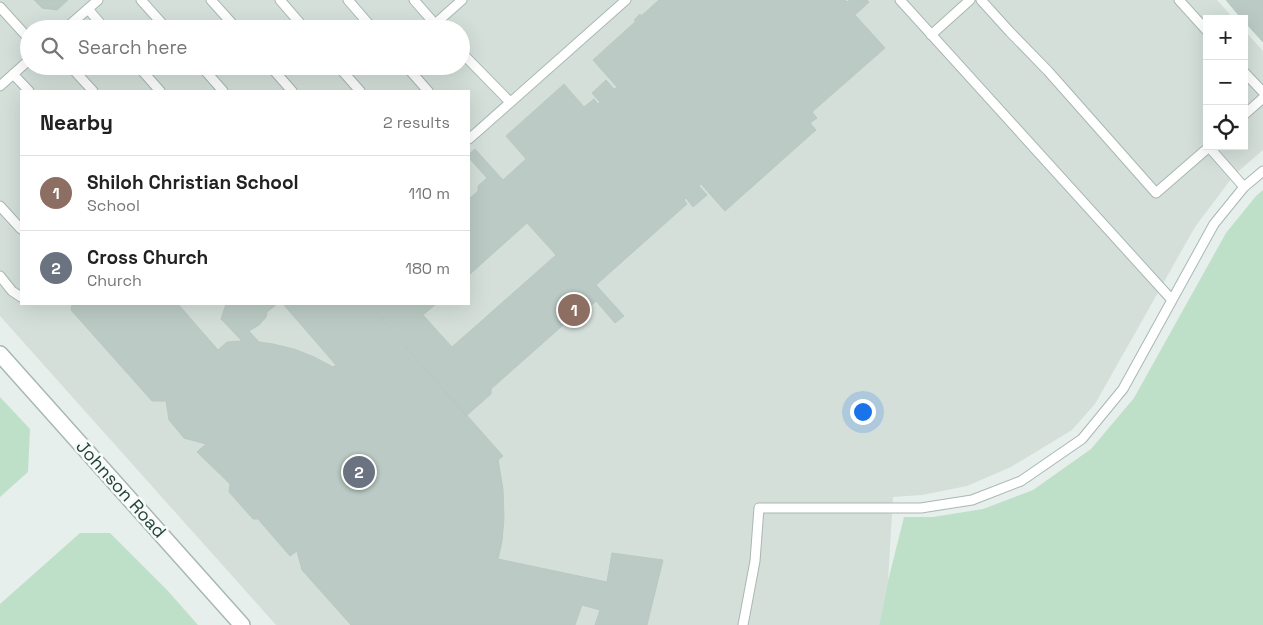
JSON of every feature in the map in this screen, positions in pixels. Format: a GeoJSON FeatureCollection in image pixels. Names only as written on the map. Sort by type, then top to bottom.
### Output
{"type":"FeatureCollection","features":[{"type":"Feature","properties":{"kind":"street","name":"Johnson Road"},"geometry":{"type":"LineString","coordinates":[[0,354],[242,625]]}},
{"type":"Feature","properties":{"kind":"lane"},"geometry":{"type":"LineString","coordinates":[[75,20],[98,0]]}},
{"type":"Feature","properties":{"kind":"lane"},"geometry":{"type":"LineString","coordinates":[[141,0],[159,20]]}},
{"type":"Feature","properties":{"kind":"lane"},"geometry":{"type":"LineString","coordinates":[[211,0],[229,20]]}},
{"type":"Feature","properties":{"kind":"lane"},"geometry":{"type":"LineString","coordinates":[[280,0],[297,20]]}},
{"type":"Feature","properties":{"kind":"lane"},"geometry":{"type":"LineString","coordinates":[[348,0],[365,20]]}},
{"type":"Feature","properties":{"kind":"lane"},"geometry":{"type":"LineString","coordinates":[[414,0],[431,20]]}},
{"type":"Feature","properties":{"kind":"lane"},"geometry":{"type":"LineString","coordinates":[[443,20],[462,0]]}},
{"type":"Feature","properties":{"kind":"lane"},"geometry":{"type":"LineString","coordinates":[[470,137],[626,0]]}},
{"type":"Feature","properties":{"kind":"lane"},"geometry":{"type":"LineString","coordinates":[[900,0],[1172,300]]}},
{"type":"Feature","properties":{"kind":"lane"},"geometry":{"type":"LineString","coordinates":[[931,35],[970,0]]}},
{"type":"Feature","properties":{"kind":"lane"},"geometry":{"type":"LineString","coordinates":[[981,0],[1048,71],[1156,193],[1205,150]]}},
{"type":"Feature","properties":{"kind":"lane"},"geometry":{"type":"LineString","coordinates":[[1179,0],[1203,27]]}},
{"type":"Feature","properties":{"kind":"lane"},"geometry":{"type":"LineString","coordinates":[[0,7],[20,29]]}},
{"type":"Feature","properties":{"kind":"lane"},"geometry":{"type":"LineString","coordinates":[[88,9],[97,20]]}},
{"type":"Feature","properties":{"kind":"lane"},"geometry":{"type":"LineString","coordinates":[[470,61],[510,102]]}},
{"type":"Feature","properties":{"kind":"lane"},"geometry":{"type":"LineString","coordinates":[[0,86],[20,68]]}},
{"type":"Feature","properties":{"kind":"lane"},"geometry":{"type":"LineString","coordinates":[[13,74],[28,90]]}},
{"type":"Feature","properties":{"kind":"lane"},"geometry":{"type":"LineString","coordinates":[[78,75],[92,90]]}},
{"type":"Feature","properties":{"kind":"lane"},"geometry":{"type":"LineString","coordinates":[[146,75],[159,90]]}},
{"type":"Feature","properties":{"kind":"lane"},"geometry":{"type":"LineString","coordinates":[[209,75],[222,90]]}},
{"type":"Feature","properties":{"kind":"lane"},"geometry":{"type":"LineString","coordinates":[[278,75],[291,90]]}},
{"type":"Feature","properties":{"kind":"lane"},"geometry":{"type":"LineString","coordinates":[[346,75],[359,90]]}},
{"type":"Feature","properties":{"kind":"lane"},"geometry":{"type":"LineString","coordinates":[[414,75],[427,90]]}},
{"type":"Feature","properties":{"kind":"lane"},"geometry":{"type":"LineString","coordinates":[[1248,76],[1263,92]]}},
{"type":"Feature","properties":{"kind":"lane"},"geometry":{"type":"LineString","coordinates":[[1248,111],[1263,98]]}},
{"type":"Feature","properties":{"kind":"lane"},"geometry":{"type":"LineString","coordinates":[[1213,150],[1244,187]]}},
{"type":"Feature","properties":{"kind":"lane"},"geometry":{"type":"LineString","coordinates":[[743,625],[755,561],[759,508],[921,508],[972,500],[1021,481],[1082,439],[1123,389],[1214,224],[1244,187],[1263,171]]}},
{"type":"Feature","properties":{"kind":"lane"},"geometry":{"type":"LineString","coordinates":[[0,206],[20,228]]}},
{"type":"Feature","properties":{"kind":"lane"},"geometry":{"type":"LineString","coordinates":[[0,276],[12,291],[20,296]]}},
{"type":"Feature","properties":{"kind":"shaded area"},"geometry":{"type":"Polygon","coordinates":[[[0,0],[1217,0],[1230,15],[1203,15],[1203,150],[1248,150],[1248,34],[1263,51],[1263,150],[1234,175],[1195,227],[1095,404],[1072,430],[1011,467],[967,486],[922,495],[893,497],[888,581],[879,625],[276,625],[0,316],[0,0]]]}},
{"type":"Feature","properties":{"kind":"green space"},"geometry":{"type":"Polygon","coordinates":[[[1263,190],[1263,625],[879,625],[904,517],[933,517],[983,509],[1033,490],[1091,449],[1134,398],[1226,233],[1263,190]]]}},
{"type":"Feature","properties":{"kind":"green space"},"geometry":{"type":"Polygon","coordinates":[[[0,397],[30,429],[28,472],[0,497],[0,397]]]}},
{"type":"Feature","properties":{"kind":"green space"},"geometry":{"type":"Polygon","coordinates":[[[80,533],[110,533],[168,591],[198,625],[0,625],[0,604],[80,533]]]}},
{"type":"Feature","properties":{"kind":"building"},"geometry":{"type":"Polygon","coordinates":[[[34,0],[68,0],[57,10],[42,8],[34,0]]]}},
{"type":"Feature","properties":{"kind":"building"},"geometry":{"type":"Polygon","coordinates":[[[659,0],[845,0],[847,2],[849,0],[867,0],[869,2],[855,15],[885,48],[812,112],[817,118],[810,123],[816,130],[725,211],[701,184],[699,186],[707,195],[693,207],[686,198],[684,200],[687,204],[596,285],[624,316],[615,323],[596,301],[585,311],[579,311],[491,389],[491,394],[466,416],[369,305],[435,305],[423,315],[452,347],[556,255],[527,223],[470,274],[470,198],[478,191],[478,186],[487,178],[470,159],[470,153],[475,149],[503,180],[526,159],[506,136],[564,84],[584,107],[594,99],[598,104],[600,102],[592,93],[606,80],[614,89],[617,87],[593,60],[636,21],[634,20],[640,14],[641,16],[659,0]]]}},
{"type":"Feature","properties":{"kind":"building"},"geometry":{"type":"Polygon","coordinates":[[[1226,0],[1263,0],[1263,42],[1248,25],[1248,15],[1239,15],[1226,0]]]}},
{"type":"Feature","properties":{"kind":"building"},"geometry":{"type":"Polygon","coordinates":[[[72,305],[179,305],[218,350],[227,342],[242,341],[221,319],[226,305],[276,305],[267,312],[266,317],[259,325],[249,331],[259,342],[294,349],[333,367],[336,365],[284,305],[369,305],[503,456],[498,460],[503,489],[504,518],[498,559],[607,582],[612,553],[663,560],[647,625],[595,625],[600,610],[582,605],[575,625],[351,625],[302,570],[297,551],[290,556],[258,519],[253,519],[229,492],[230,484],[197,452],[206,444],[184,438],[169,420],[166,401],[152,401],[71,310],[72,305]]]}},
{"type":"Feature","properties":{"kind":"place","name":"Shiloh Christian School"},"geometry":{"type":"Point","coordinates":[574,310]}},
{"type":"Feature","properties":{"kind":"place","name":"Cross Church"},"geometry":{"type":"Point","coordinates":[359,472]}}]}
